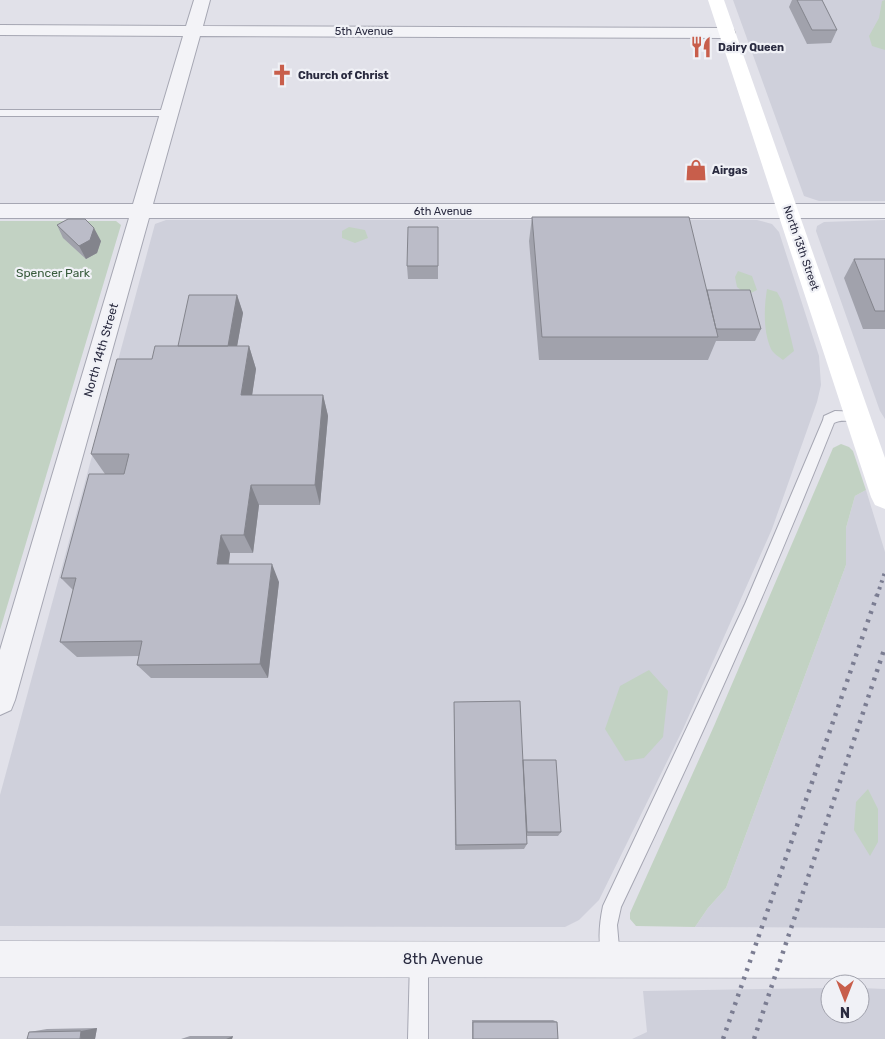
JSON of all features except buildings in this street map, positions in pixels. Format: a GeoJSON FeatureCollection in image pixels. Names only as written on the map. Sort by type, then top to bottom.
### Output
{"type":"FeatureCollection","features":[{"type":"Feature","properties":{"kind":"main road","name":"North 13th Street"},"geometry":{"type":"LineString","coordinates":[[716,0],[884,489]]}},
{"type":"Feature","properties":{"kind":"street","name":"North 14th Street"},"geometry":{"type":"LineString","coordinates":[[0,700],[202,0]]}},
{"type":"Feature","properties":{"kind":"street","name":"5th Avenue"},"geometry":{"type":"LineString","coordinates":[[0,30],[727,32]]}},
{"type":"Feature","properties":{"kind":"street","name":"6th Avenue"},"geometry":{"type":"LineString","coordinates":[[0,211],[885,211]]}},
{"type":"Feature","properties":{"kind":"street","name":"8th Avenue"},"geometry":{"type":"LineString","coordinates":[[0,959],[885,960]]}},
{"type":"Feature","properties":{"kind":"lane"},"geometry":{"type":"LineString","coordinates":[[0,112],[170,113]]}},
{"type":"Feature","properties":{"kind":"lane"},"geometry":{"type":"LineString","coordinates":[[611,959],[608,924],[612,906],[697,730],[786,528],[829,420],[835,416],[858,416]]}},
{"type":"Feature","properties":{"kind":"lane"},"geometry":{"type":"LineString","coordinates":[[418,1039],[419,959]]}},
{"type":"Feature","properties":{"kind":"shaded area"},"geometry":{"type":"Polygon","coordinates":[[[733,0],[885,0],[885,201],[819,201],[804,196],[733,0]]]}},
{"type":"Feature","properties":{"kind":"shaded area"},"geometry":{"type":"Polygon","coordinates":[[[166,220],[757,220],[772,224],[779,232],[819,356],[821,385],[817,402],[772,529],[683,729],[599,900],[579,920],[565,927],[0,926],[0,795],[155,224],[166,220]]]}},
{"type":"Feature","properties":{"kind":"shaded area"},"geometry":{"type":"Polygon","coordinates":[[[885,220],[885,419],[880,411],[816,231],[817,226],[824,222],[885,220]]]}},
{"type":"Feature","properties":{"kind":"shaded area"},"geometry":{"type":"Polygon","coordinates":[[[866,490],[885,552],[885,928],[695,927],[708,908],[726,888],[846,565],[846,528],[855,496],[866,490]]]}},
{"type":"Feature","properties":{"kind":"shaded area"},"geometry":{"type":"Polygon","coordinates":[[[820,988],[820,1024],[870,1024],[870,988],[885,989],[885,1039],[632,1039],[647,1032],[643,991],[820,988]]]}},
{"type":"Feature","properties":{"kind":"green space"},"geometry":{"type":"Polygon","coordinates":[[[885,0],[885,50],[872,46],[869,36],[879,18],[882,1],[885,0]]]}},
{"type":"Feature","properties":{"kind":"green space","name":"Spencer Park"},"geometry":{"type":"Polygon","coordinates":[[[0,221],[116,221],[121,225],[0,630],[0,221]]]}},
{"type":"Feature","properties":{"kind":"green space"},"geometry":{"type":"Polygon","coordinates":[[[349,227],[365,230],[368,238],[355,243],[342,238],[342,231],[349,227]]]}},
{"type":"Feature","properties":{"kind":"green space"},"geometry":{"type":"Polygon","coordinates":[[[738,271],[752,276],[757,290],[747,295],[737,287],[735,277],[738,271]]]}},
{"type":"Feature","properties":{"kind":"green space"},"geometry":{"type":"Polygon","coordinates":[[[767,289],[777,292],[782,301],[794,351],[783,360],[776,355],[768,342],[765,327],[767,289]]]}},
{"type":"Feature","properties":{"kind":"green space"},"geometry":{"type":"Polygon","coordinates":[[[841,444],[853,451],[866,490],[855,496],[846,528],[846,565],[726,888],[708,908],[695,927],[636,926],[630,919],[630,913],[714,726],[833,448],[841,444]]]}},
{"type":"Feature","properties":{"kind":"green space"},"geometry":{"type":"Polygon","coordinates":[[[649,670],[668,691],[663,737],[644,758],[625,761],[605,729],[620,686],[649,670]]]}},
{"type":"Feature","properties":{"kind":"green space"},"geometry":{"type":"Polygon","coordinates":[[[868,789],[878,809],[878,842],[870,856],[854,830],[856,802],[868,789]]]}},
{"type":"Feature","properties":{"kind":"railway"},"geometry":{"type":"LineString","coordinates":[[877,596],[885,572]]}},
{"type":"Feature","properties":{"kind":"railway"},"geometry":{"type":"LineString","coordinates":[[723,1039],[877,595]]}},
{"type":"Feature","properties":{"kind":"railway"},"geometry":{"type":"LineString","coordinates":[[754,1039],[885,647]]}},
{"type":"Feature","properties":{"kind":"place","name":"Dairy Queen"},"geometry":{"type":"Point","coordinates":[701,47]}},
{"type":"Feature","properties":{"kind":"place","name":"Church of Christ"},"geometry":{"type":"Point","coordinates":[282,75]}},
{"type":"Feature","properties":{"kind":"place","name":"Airgas"},"geometry":{"type":"Point","coordinates":[696,170]}}]}
